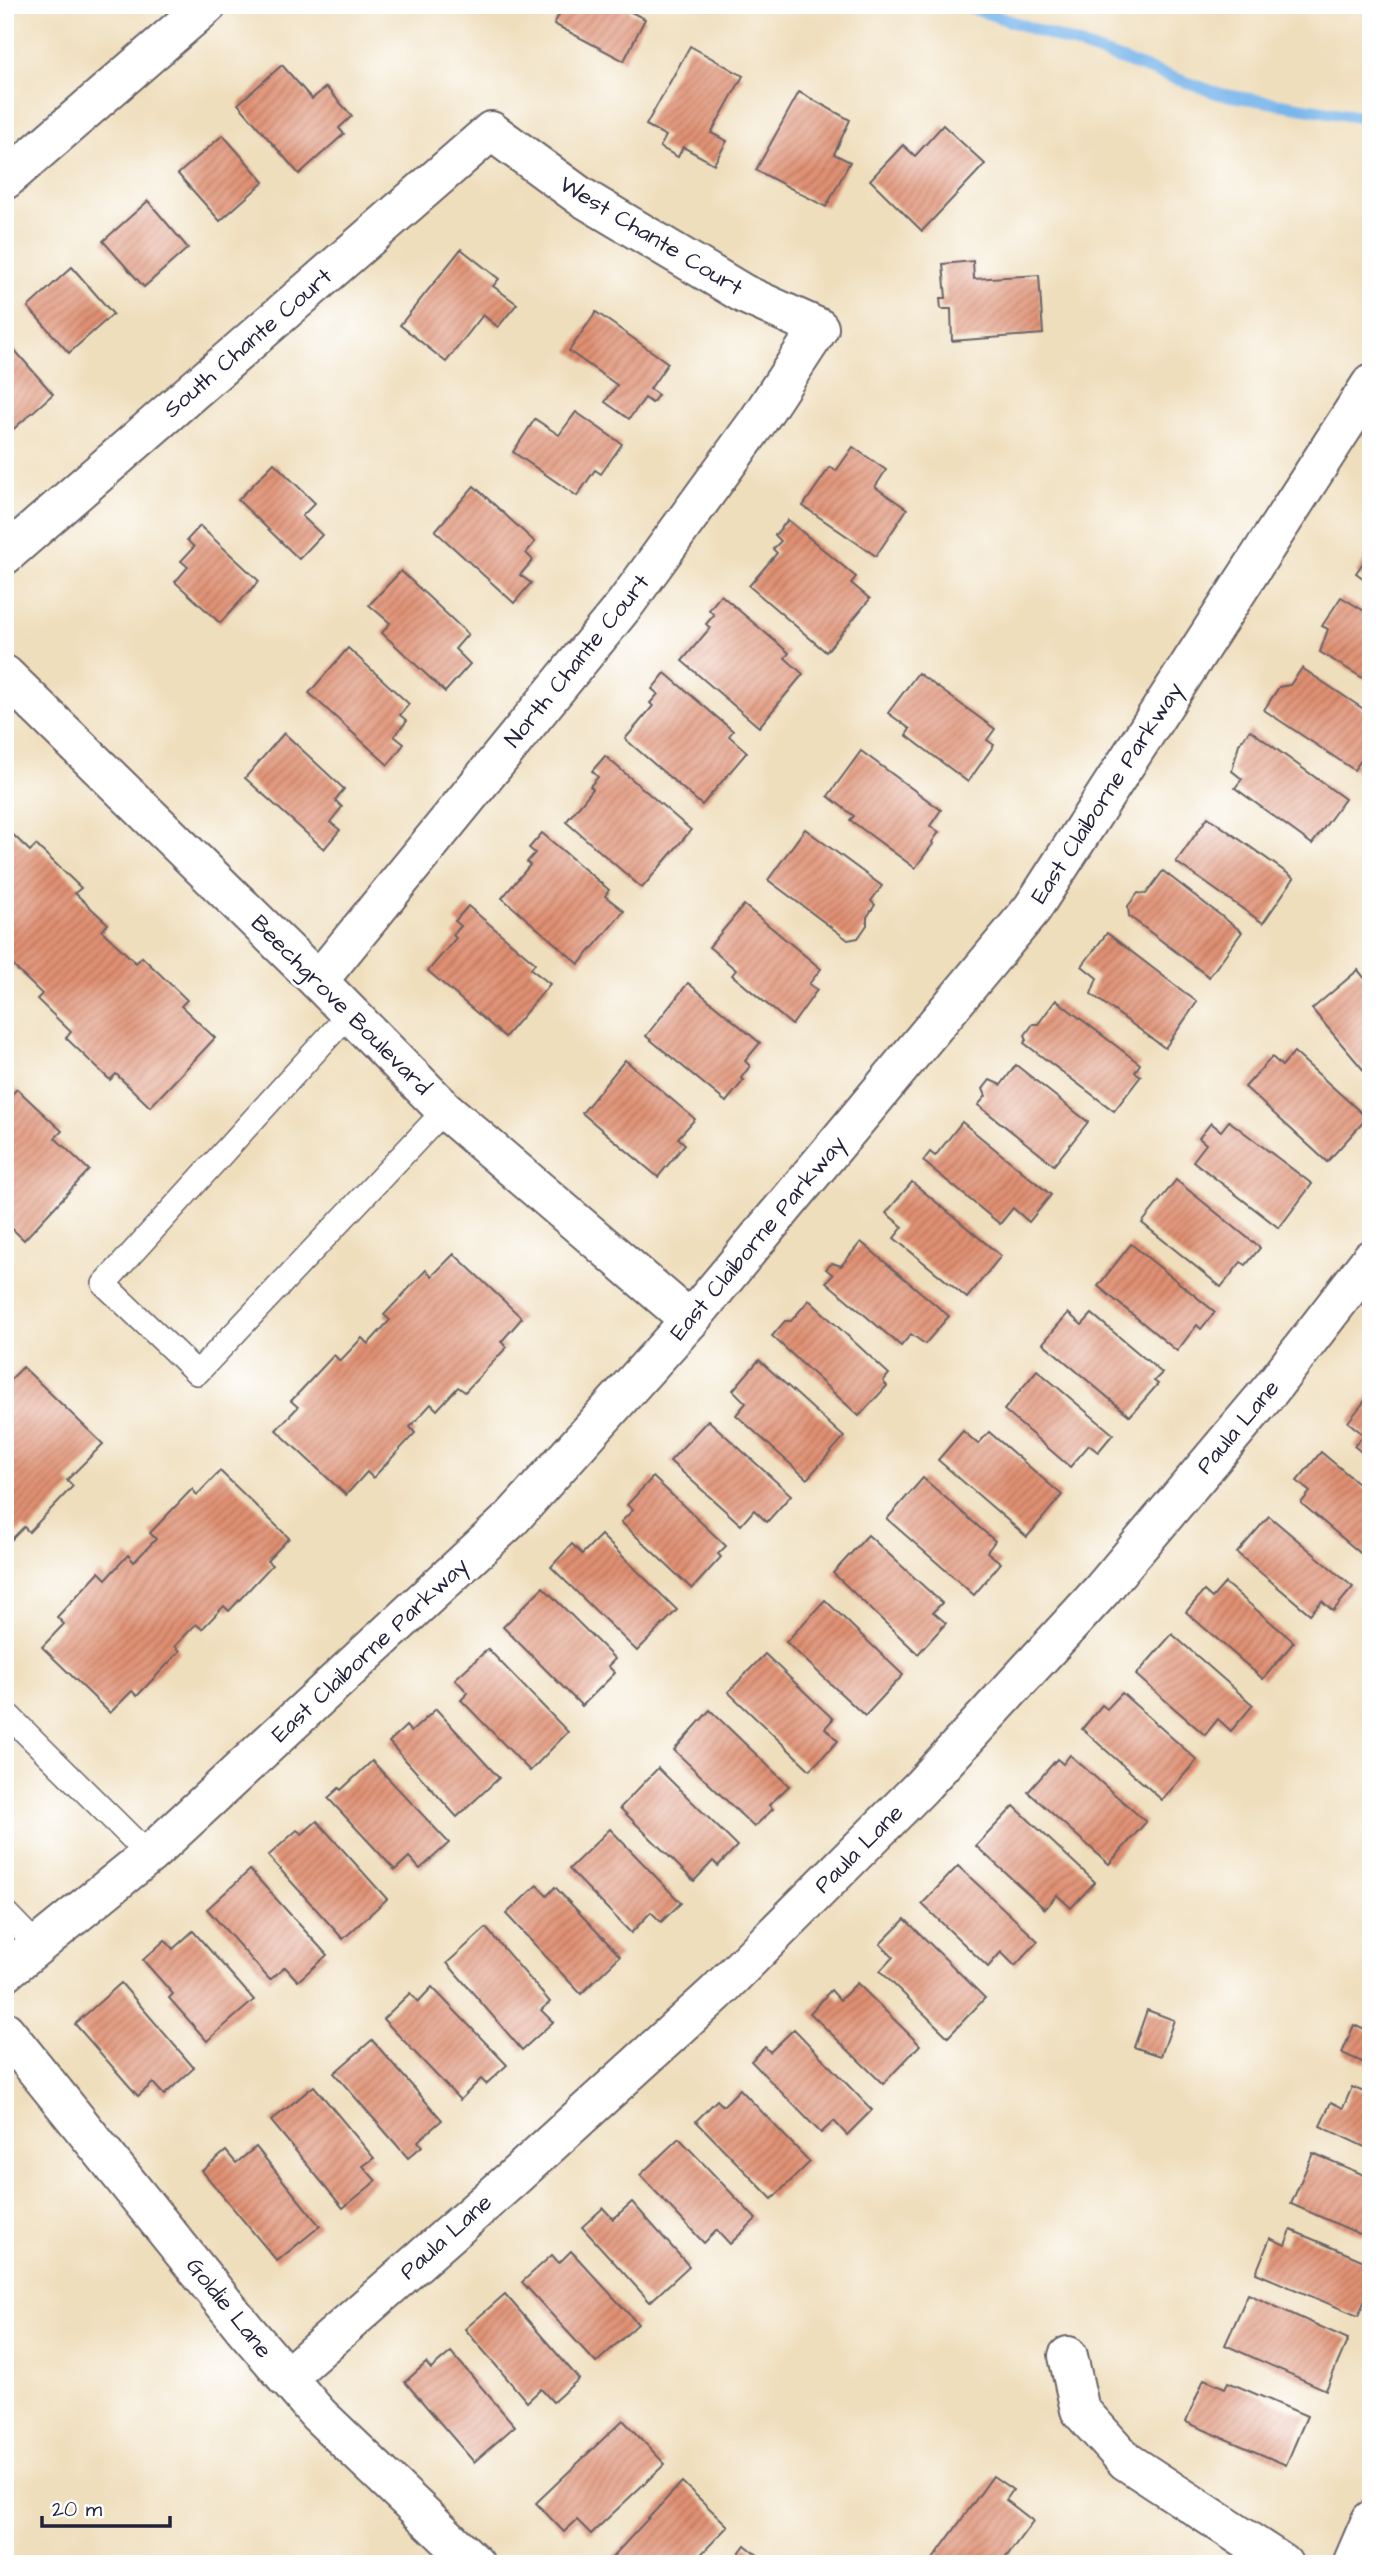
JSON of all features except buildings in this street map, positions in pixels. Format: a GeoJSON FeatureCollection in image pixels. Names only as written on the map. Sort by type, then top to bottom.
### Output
{"type":"FeatureCollection","features":[{"type":"Feature","properties":{"kind":"street"},"geometry":{"type":"LineString","coordinates":[[5,180],[207,5]]}},
{"type":"Feature","properties":{"kind":"street","name":"West Chante Court"},"geometry":{"type":"LineString","coordinates":[[491,131],[580,196],[744,294],[819,328]]}},
{"type":"Feature","properties":{"kind":"street","name":"South Chante Court"},"geometry":{"type":"LineString","coordinates":[[5,555],[491,131]]}},
{"type":"Feature","properties":{"kind":"street","name":"North Chante Court"},"geometry":{"type":"LineString","coordinates":[[318,981],[626,603],[758,421],[819,328]]}},
{"type":"Feature","properties":{"kind":"street","name":"East Claiborne Parkway"},"geometry":{"type":"LineString","coordinates":[[5,1972],[149,1855],[512,1518],[690,1320],[1032,909],[1364,410]]}},
{"type":"Feature","properties":{"kind":"street","name":"Beechgrove Boulevard"},"geometry":{"type":"LineString","coordinates":[[7,680],[318,981],[445,1110],[690,1320]]}},
{"type":"Feature","properties":{"kind":"street","name":"Paula Lane"},"geometry":{"type":"LineString","coordinates":[[286,2378],[716,1993],[920,1787],[1101,1591],[1271,1389],[1371,1259]]}},
{"type":"Feature","properties":{"kind":"street","name":"Goldie Lane"},"geometry":{"type":"LineString","coordinates":[[5,2031],[286,2378],[318,2414],[475,2564]]}},
{"type":"Feature","properties":{"kind":"street"},"geometry":{"type":"LineString","coordinates":[[1068,2356],[1080,2410],[1126,2461],[1283,2564]]}},
{"type":"Feature","properties":{"kind":"street"},"geometry":{"type":"LineString","coordinates":[[1352,2564],[1371,2520]]}},
{"type":"Feature","properties":{"kind":"lane"},"geometry":{"type":"LineString","coordinates":[[350,1013],[104,1284],[197,1373],[445,1110]]}},
{"type":"Feature","properties":{"kind":"lane"},"geometry":{"type":"LineString","coordinates":[[5,1712],[149,1855]]}},
{"type":"Feature","properties":{"kind":"lane"},"geometry":{"type":"LineString","coordinates":[[5,1912],[37,1945]]}},
{"type":"Feature","properties":{"kind":"waterway"},"geometry":{"type":"LineString","coordinates":[[964,5],[1220,94],[1371,119]]}}]}
